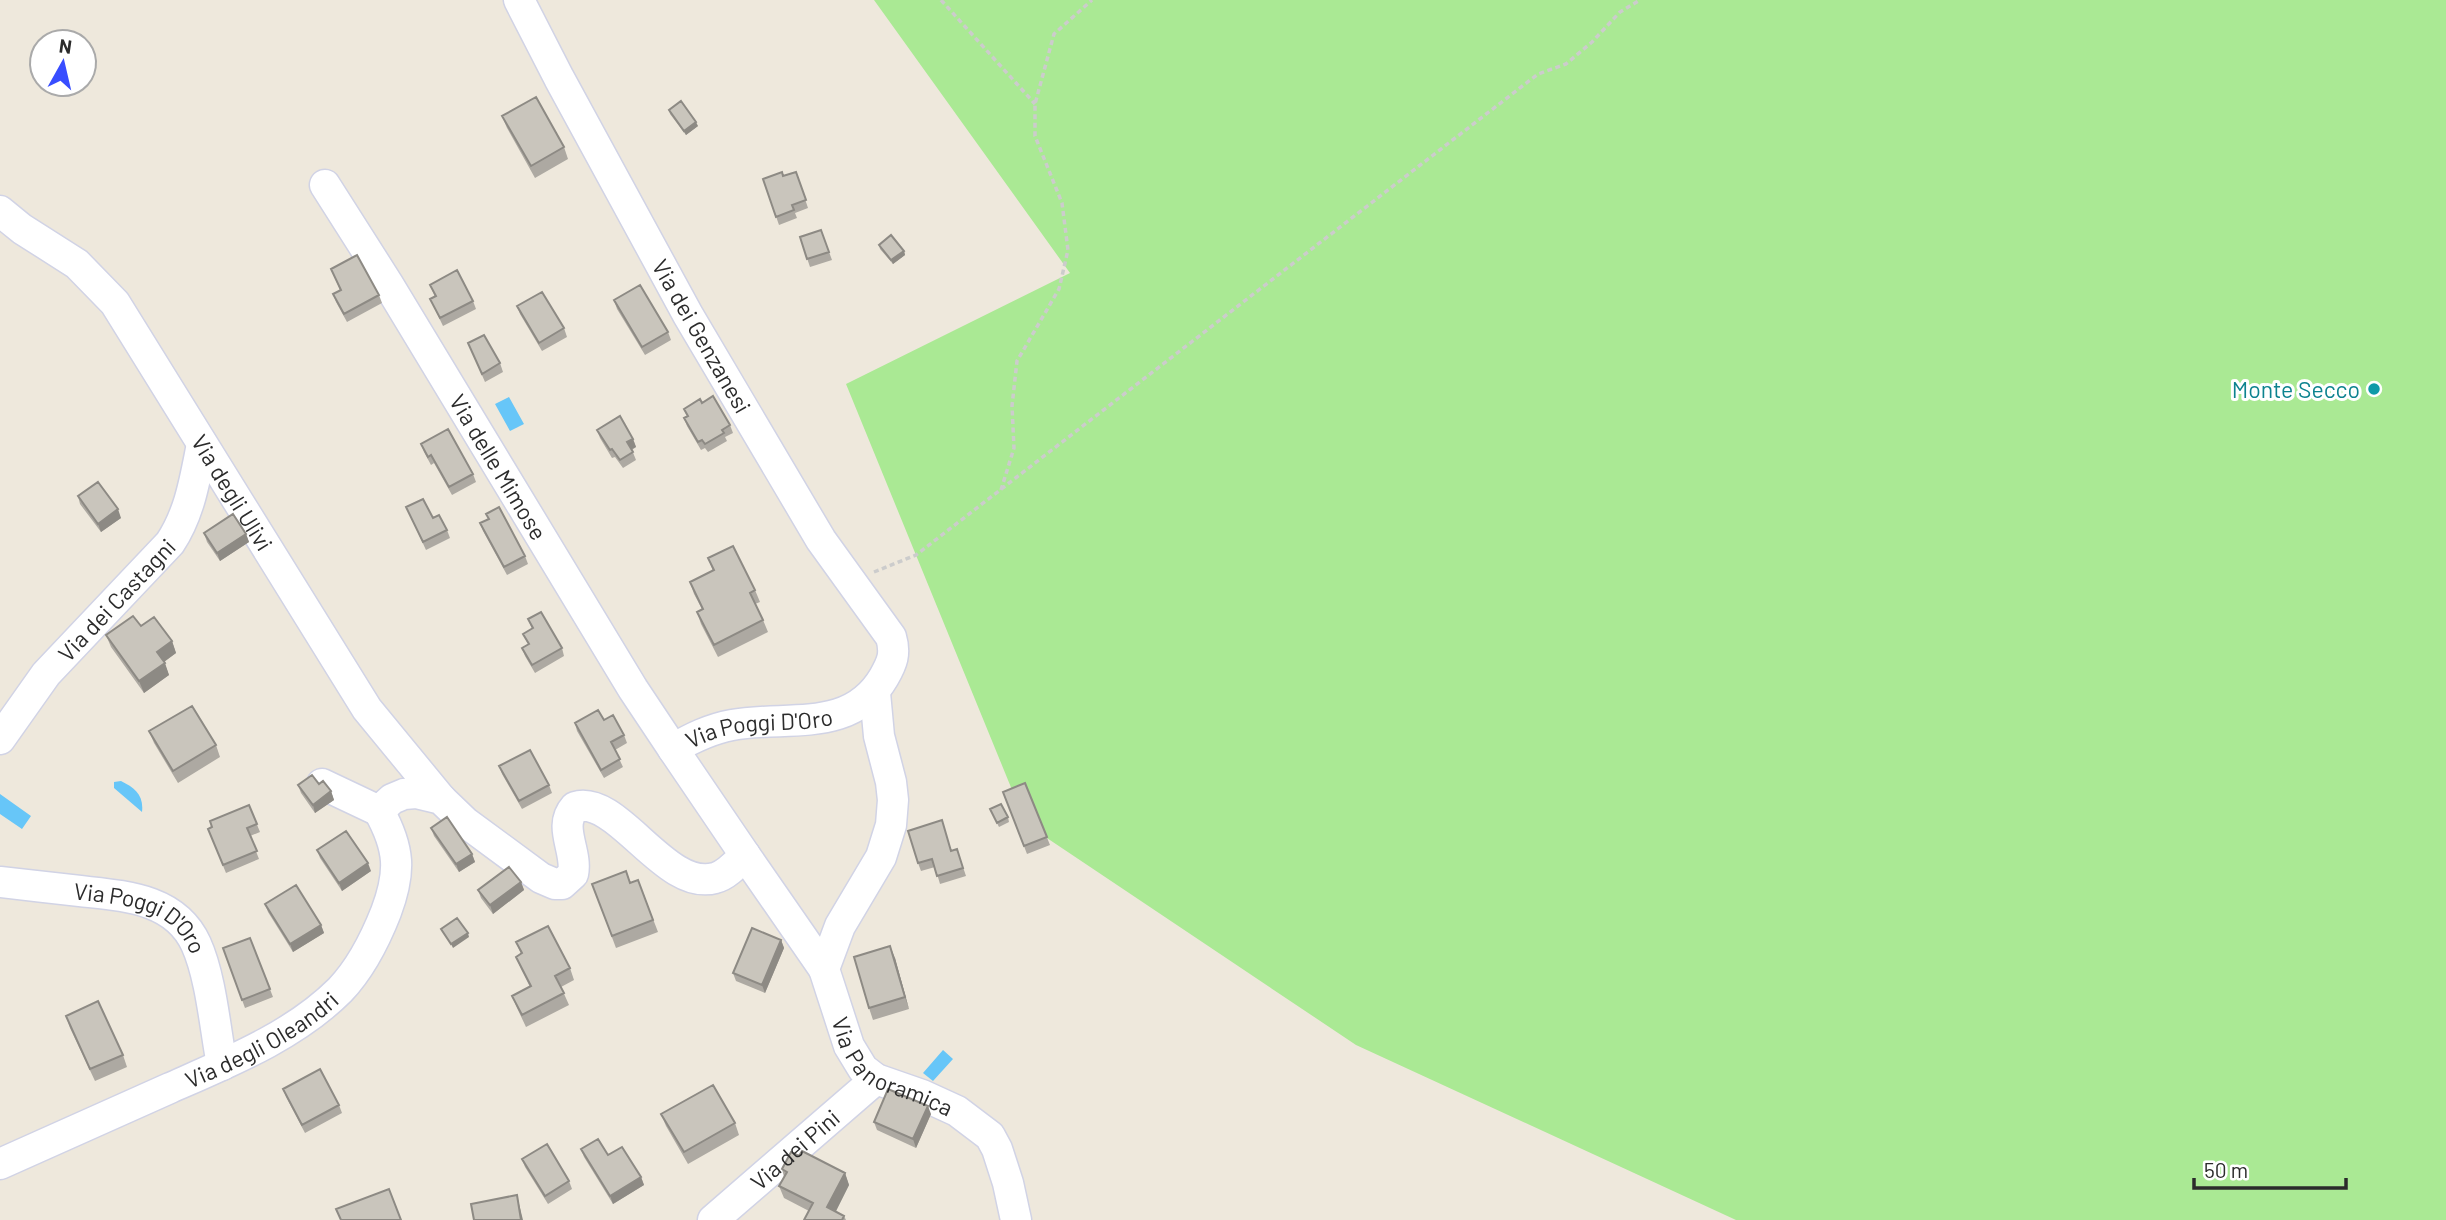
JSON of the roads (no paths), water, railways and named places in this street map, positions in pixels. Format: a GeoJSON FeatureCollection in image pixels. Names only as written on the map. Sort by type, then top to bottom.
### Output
{"type":"FeatureCollection","features":[{"type":"Feature","properties":{"kind":"street","name":"Via dei Genzanesi"},"geometry":{"type":"LineString","coordinates":[[519,0],[688,315],[815,531],[891,637],[893,662]]}},
{"type":"Feature","properties":{"kind":"street","name":"Via delle Mimose"},"geometry":{"type":"LineString","coordinates":[[325,185],[388,284],[633,689],[673,749]]}},
{"type":"Feature","properties":{"kind":"street","name":"Via degli Ulivi"},"geometry":{"type":"LineString","coordinates":[[0,211],[22,229],[77,264],[107,293],[127,321],[367,709],[440,799]]}},
{"type":"Feature","properties":{"kind":"street","name":"Via dei Castagni"},"geometry":{"type":"LineString","coordinates":[[0,739],[46,674],[170,543],[181,524],[191,495],[202,444]]}},
{"type":"Feature","properties":{"kind":"street","name":"Via Poggi D'Oro"},"geometry":{"type":"LineString","coordinates":[[824,969],[673,749],[721,727],[835,716],[856,708],[875,693],[893,662]]}},
{"type":"Feature","properties":{"kind":"street"},"geometry":{"type":"LineString","coordinates":[[824,969],[840,926],[881,857],[891,825],[891,782],[879,736],[875,693]]}},
{"type":"Feature","properties":{"kind":"street"},"geometry":{"type":"LineString","coordinates":[[322,784],[379,811],[404,794],[416,793],[440,799],[475,830],[536,875],[555,884],[562,884],[573,874],[574,860],[568,835],[568,819],[575,807],[582,805],[599,808],[669,864],[694,877],[716,878],[745,855]]}},
{"type":"Feature","properties":{"kind":"street","name":"Via degli Oleandri"},"geometry":{"type":"LineString","coordinates":[[0,1164],[222,1065],[295,1025],[331,998],[353,974],[370,948],[393,895],[397,869],[394,842],[379,811]]}},
{"type":"Feature","properties":{"kind":"street","name":"Via Poggi D'Oro"},"geometry":{"type":"LineString","coordinates":[[0,882],[135,898],[171,914],[188,932],[199,952],[222,1065]]}},
{"type":"Feature","properties":{"kind":"street","name":"Via Panoramica"},"geometry":{"type":"LineString","coordinates":[[824,969],[849,1046],[858,1063],[876,1079],[922,1094],[949,1107],[987,1132],[997,1149],[1015,1207],[1016,1220]]}},
{"type":"Feature","properties":{"kind":"street","name":"Via dei Pini"},"geometry":{"type":"LineString","coordinates":[[713,1220],[876,1079]]}},
{"type":"Feature","properties":{"kind":"water"},"geometry":{"type":"Polygon","coordinates":[[[509,397],[524,424],[510,431],[495,404],[509,397]]]}},
{"type":"Feature","properties":{"kind":"water"},"geometry":{"type":"Polygon","coordinates":[[[121,781],[138,793],[142,801],[142,812],[114,788],[114,782],[121,781]]]}},
{"type":"Feature","properties":{"kind":"water"},"geometry":{"type":"Polygon","coordinates":[[[0,794],[31,816],[22,829],[0,814],[0,794]]]}},
{"type":"Feature","properties":{"kind":"water"},"geometry":{"type":"Polygon","coordinates":[[[943,1050],[953,1059],[933,1081],[923,1073],[943,1050]]]}},
{"type":"Feature","properties":{"kind":"place","name":"Monte Secco"},"geometry":{"type":"Point","coordinates":[2374,389]}}]}
